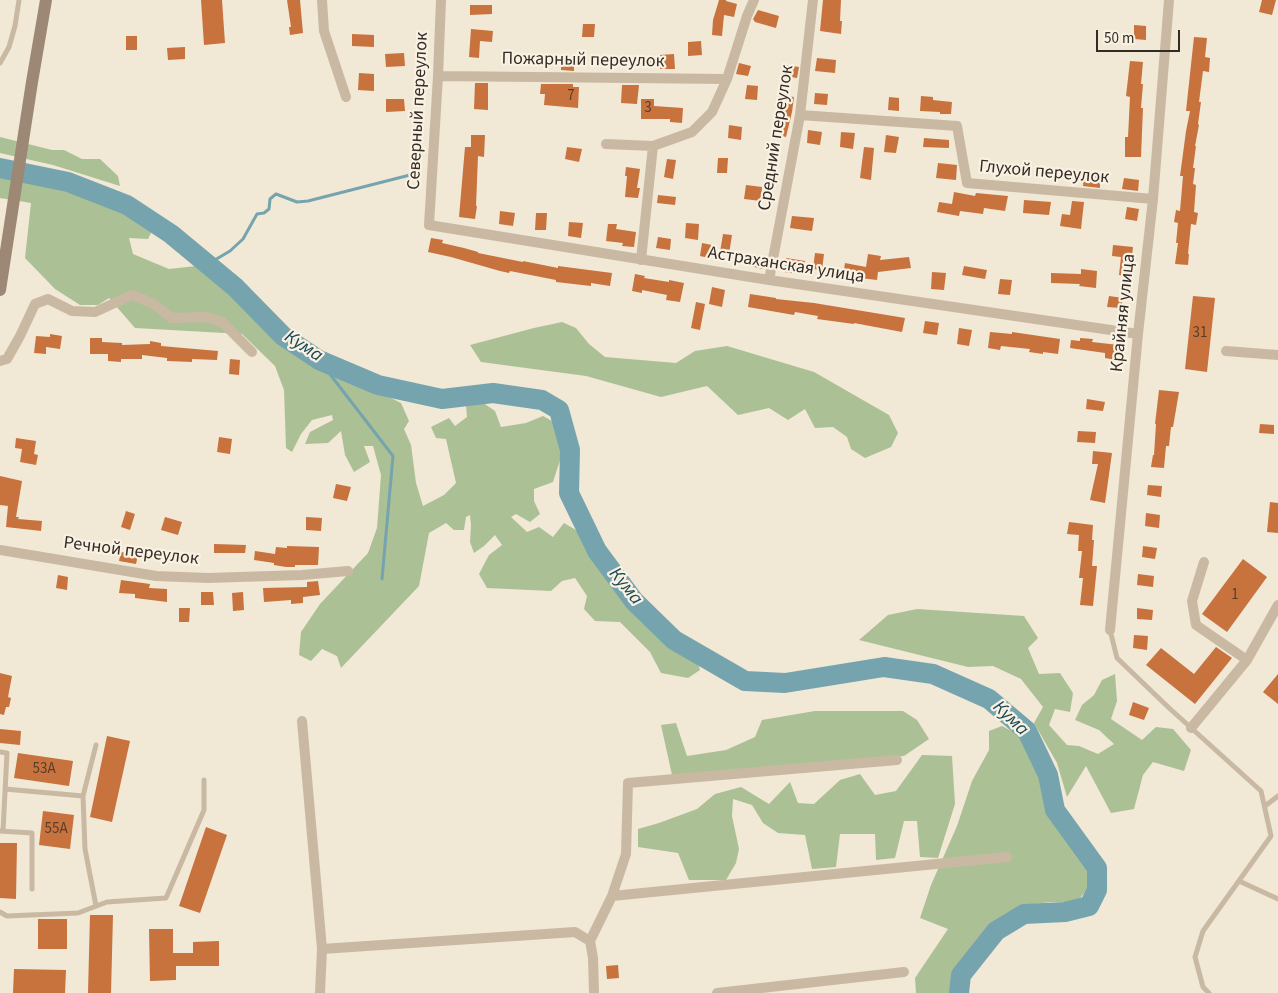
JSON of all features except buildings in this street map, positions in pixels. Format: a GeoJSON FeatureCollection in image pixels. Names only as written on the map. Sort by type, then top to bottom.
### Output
{"type":"FeatureCollection","features":[{"type":"Feature","properties":{"kind":"main road"},"geometry":{"type":"LineString","coordinates":[[0,290],[46,0]]}},
{"type":"Feature","properties":{"kind":"street"},"geometry":{"type":"LineString","coordinates":[[322,0],[324,32],[346,97]]}},
{"type":"Feature","properties":{"kind":"street","name":"Северный переулок"},"geometry":{"type":"LineString","coordinates":[[429,225],[441,0]]}},
{"type":"Feature","properties":{"kind":"street"},"geometry":{"type":"LineString","coordinates":[[606,144],[653,146],[692,132],[712,112],[726,79],[754,0]]}},
{"type":"Feature","properties":{"kind":"street","name":"Средний переулок"},"geometry":{"type":"LineString","coordinates":[[770,280],[800,115],[813,0]]}},
{"type":"Feature","properties":{"kind":"street","name":"Крайняя улица"},"geometry":{"type":"LineString","coordinates":[[1110,630],[1138,334],[1153,199],[1169,0]]}},
{"type":"Feature","properties":{"kind":"street","name":"Пожарный переулок"},"geometry":{"type":"LineString","coordinates":[[438,76],[726,79]]}},
{"type":"Feature","properties":{"kind":"street","name":"Глухой переулок"},"geometry":{"type":"LineString","coordinates":[[800,115],[957,126],[967,183],[1153,199]]}},
{"type":"Feature","properties":{"kind":"street"},"geometry":{"type":"LineString","coordinates":[[641,260],[653,146]]}},
{"type":"Feature","properties":{"kind":"street","name":"Астраханская улица"},"geometry":{"type":"LineString","coordinates":[[429,225],[770,280],[1138,334]]}},
{"type":"Feature","properties":{"kind":"street"},"geometry":{"type":"LineString","coordinates":[[0,361],[7,359],[35,304],[48,300],[72,310],[95,312],[132,295],[154,304],[172,318],[207,317],[222,322],[252,352]]}},
{"type":"Feature","properties":{"kind":"street"},"geometry":{"type":"LineString","coordinates":[[1226,351],[1278,355]]}},
{"type":"Feature","properties":{"kind":"street","name":"Речной переулок"},"geometry":{"type":"LineString","coordinates":[[0,550],[156,576],[208,578],[302,575],[348,571]]}},
{"type":"Feature","properties":{"kind":"street"},"geometry":{"type":"LineString","coordinates":[[1204,562],[1192,601],[1196,624],[1247,660]]}},
{"type":"Feature","properties":{"kind":"street"},"geometry":{"type":"LineString","coordinates":[[1191,728],[1247,660],[1278,604]]}},
{"type":"Feature","properties":{"kind":"street"},"geometry":{"type":"LineString","coordinates":[[302,721],[322,949],[320,993]]}},
{"type":"Feature","properties":{"kind":"street"},"geometry":{"type":"LineString","coordinates":[[594,993],[593,958],[590,941],[612,896],[626,854],[628,783],[897,760]]}},
{"type":"Feature","properties":{"kind":"street"},"geometry":{"type":"LineString","coordinates":[[612,896],[1008,857]]}},
{"type":"Feature","properties":{"kind":"street"},"geometry":{"type":"LineString","coordinates":[[322,949],[575,932],[590,941]]}},
{"type":"Feature","properties":{"kind":"street"},"geometry":{"type":"LineString","coordinates":[[717,993],[904,972]]}},
{"type":"Feature","properties":{"kind":"lane"},"geometry":{"type":"LineString","coordinates":[[0,63],[9,47],[20,0]]}},
{"type":"Feature","properties":{"kind":"lane"},"geometry":{"type":"LineString","coordinates":[[1110,630],[1117,658],[1261,791],[1272,836],[1203,931],[1195,957],[1203,987],[1209,993]]}},
{"type":"Feature","properties":{"kind":"lane"},"geometry":{"type":"LineString","coordinates":[[96,745],[84,796],[85,850],[96,906]]}},
{"type":"Feature","properties":{"kind":"lane"},"geometry":{"type":"LineString","coordinates":[[0,752],[7,753],[1,831],[32,833],[32,889]]}},
{"type":"Feature","properties":{"kind":"lane"},"geometry":{"type":"LineString","coordinates":[[0,912],[7,916],[78,913],[107,902],[166,898],[204,810],[204,780]]}},
{"type":"Feature","properties":{"kind":"lane"},"geometry":{"type":"LineString","coordinates":[[5,789],[84,796]]}},
{"type":"Feature","properties":{"kind":"lane"},"geometry":{"type":"LineString","coordinates":[[1265,806],[1278,796]]}},
{"type":"Feature","properties":{"kind":"lane"},"geometry":{"type":"LineString","coordinates":[[1239,881],[1278,899]]}},
{"type":"Feature","properties":{"kind":"green space"},"geometry":{"type":"Polygon","coordinates":[[[0,137],[52,150],[64,150],[82,159],[100,159],[118,176],[120,186],[53,165],[0,153],[0,137]]]}},
{"type":"Feature","properties":{"kind":"green space"},"geometry":{"type":"Polygon","coordinates":[[[0,175],[48,185],[145,220],[152,231],[148,239],[129,238],[133,254],[169,269],[196,266],[227,290],[279,341],[354,385],[379,392],[401,403],[409,421],[404,429],[411,445],[416,483],[423,506],[444,495],[456,483],[446,439],[436,438],[431,427],[449,418],[455,426],[467,417],[466,405],[479,400],[495,411],[501,427],[526,423],[543,416],[552,421],[563,451],[553,482],[534,489],[534,501],[540,514],[530,522],[516,514],[511,517],[527,532],[539,527],[553,537],[564,523],[576,530],[590,553],[628,605],[664,642],[697,660],[700,670],[688,678],[661,673],[650,652],[620,622],[595,621],[584,609],[587,596],[575,578],[562,581],[551,591],[487,588],[479,574],[489,555],[502,545],[495,535],[474,553],[470,542],[470,515],[466,517],[464,530],[454,530],[446,523],[429,533],[419,586],[341,668],[337,656],[322,649],[311,661],[299,655],[301,632],[320,604],[368,553],[377,528],[381,475],[373,446],[364,446],[370,462],[354,472],[345,455],[341,431],[328,443],[305,444],[310,432],[333,420],[332,415],[312,420],[301,434],[292,452],[286,448],[284,390],[275,366],[242,334],[135,328],[109,298],[98,305],[80,305],[55,289],[25,258],[31,203],[0,198],[0,175]]]}},
{"type":"Feature","properties":{"kind":"green space"},"geometry":{"type":"Polygon","coordinates":[[[562,322],[576,328],[589,344],[605,357],[676,363],[695,351],[727,346],[814,372],[889,415],[898,433],[891,447],[865,458],[851,449],[847,437],[833,427],[815,428],[805,409],[788,420],[769,408],[738,415],[707,386],[661,397],[586,376],[481,362],[470,345],[562,322]]]}},
{"type":"Feature","properties":{"kind":"green space"},"geometry":{"type":"Polygon","coordinates":[[[917,609],[1024,616],[1038,638],[1028,648],[1039,674],[1060,673],[1073,693],[1070,712],[1055,709],[1049,725],[1067,745],[1079,746],[1098,754],[1114,744],[1099,730],[1075,720],[1082,705],[1094,695],[1102,680],[1115,674],[1117,701],[1111,719],[1142,740],[1156,727],[1173,729],[1191,750],[1184,771],[1153,762],[1143,775],[1134,809],[1111,813],[1086,766],[1067,797],[1057,763],[1034,723],[1043,707],[1021,679],[993,666],[968,667],[859,640],[888,615],[917,609]]]}},
{"type":"Feature","properties":{"kind":"green space"},"geometry":{"type":"Polygon","coordinates":[[[815,711],[903,711],[917,720],[929,739],[904,756],[672,775],[661,725],[676,723],[687,756],[726,750],[755,737],[762,720],[815,711]]]}},
{"type":"Feature","properties":{"kind":"green space"},"geometry":{"type":"Polygon","coordinates":[[[1002,726],[1021,736],[1042,783],[1045,810],[1086,864],[1089,887],[1077,902],[1023,905],[994,922],[954,973],[952,993],[916,993],[915,978],[948,929],[920,918],[931,885],[957,826],[972,781],[989,750],[989,731],[1002,726]]]}},
{"type":"Feature","properties":{"kind":"green space"},"geometry":{"type":"Polygon","coordinates":[[[922,755],[952,756],[955,804],[938,858],[920,857],[917,821],[904,821],[895,858],[876,860],[875,834],[840,834],[836,867],[812,869],[805,835],[778,833],[763,823],[752,805],[733,799],[732,816],[739,849],[736,863],[726,880],[689,880],[678,853],[638,847],[638,829],[697,809],[715,794],[741,787],[769,804],[790,782],[798,803],[814,804],[840,780],[860,774],[875,795],[896,791],[922,755]]]}},
{"type":"Feature","properties":{"kind":"waterway","name":"Кума"},"geometry":{"type":"LineString","coordinates":[[0,168],[68,182],[127,205],[171,234],[235,287],[283,336],[319,360],[378,385],[442,399],[493,393],[542,400],[559,410],[570,450],[569,493],[597,551],[634,601],[674,640],[745,681],[785,683],[884,667],[933,674],[989,699],[1027,731],[1048,775],[1055,810],[1097,868],[1097,890],[1089,906],[1065,912],[1024,914],[996,931],[961,975],[959,993]]}},
{"type":"Feature","properties":{"kind":"waterway"},"geometry":{"type":"LineString","coordinates":[[208,264],[230,251],[243,239],[257,214],[264,213],[269,209],[270,199],[276,194],[297,202],[308,201],[410,175]]}},
{"type":"Feature","properties":{"kind":"waterway"},"geometry":{"type":"LineString","coordinates":[[319,360],[393,456],[382,579]]}}]}
